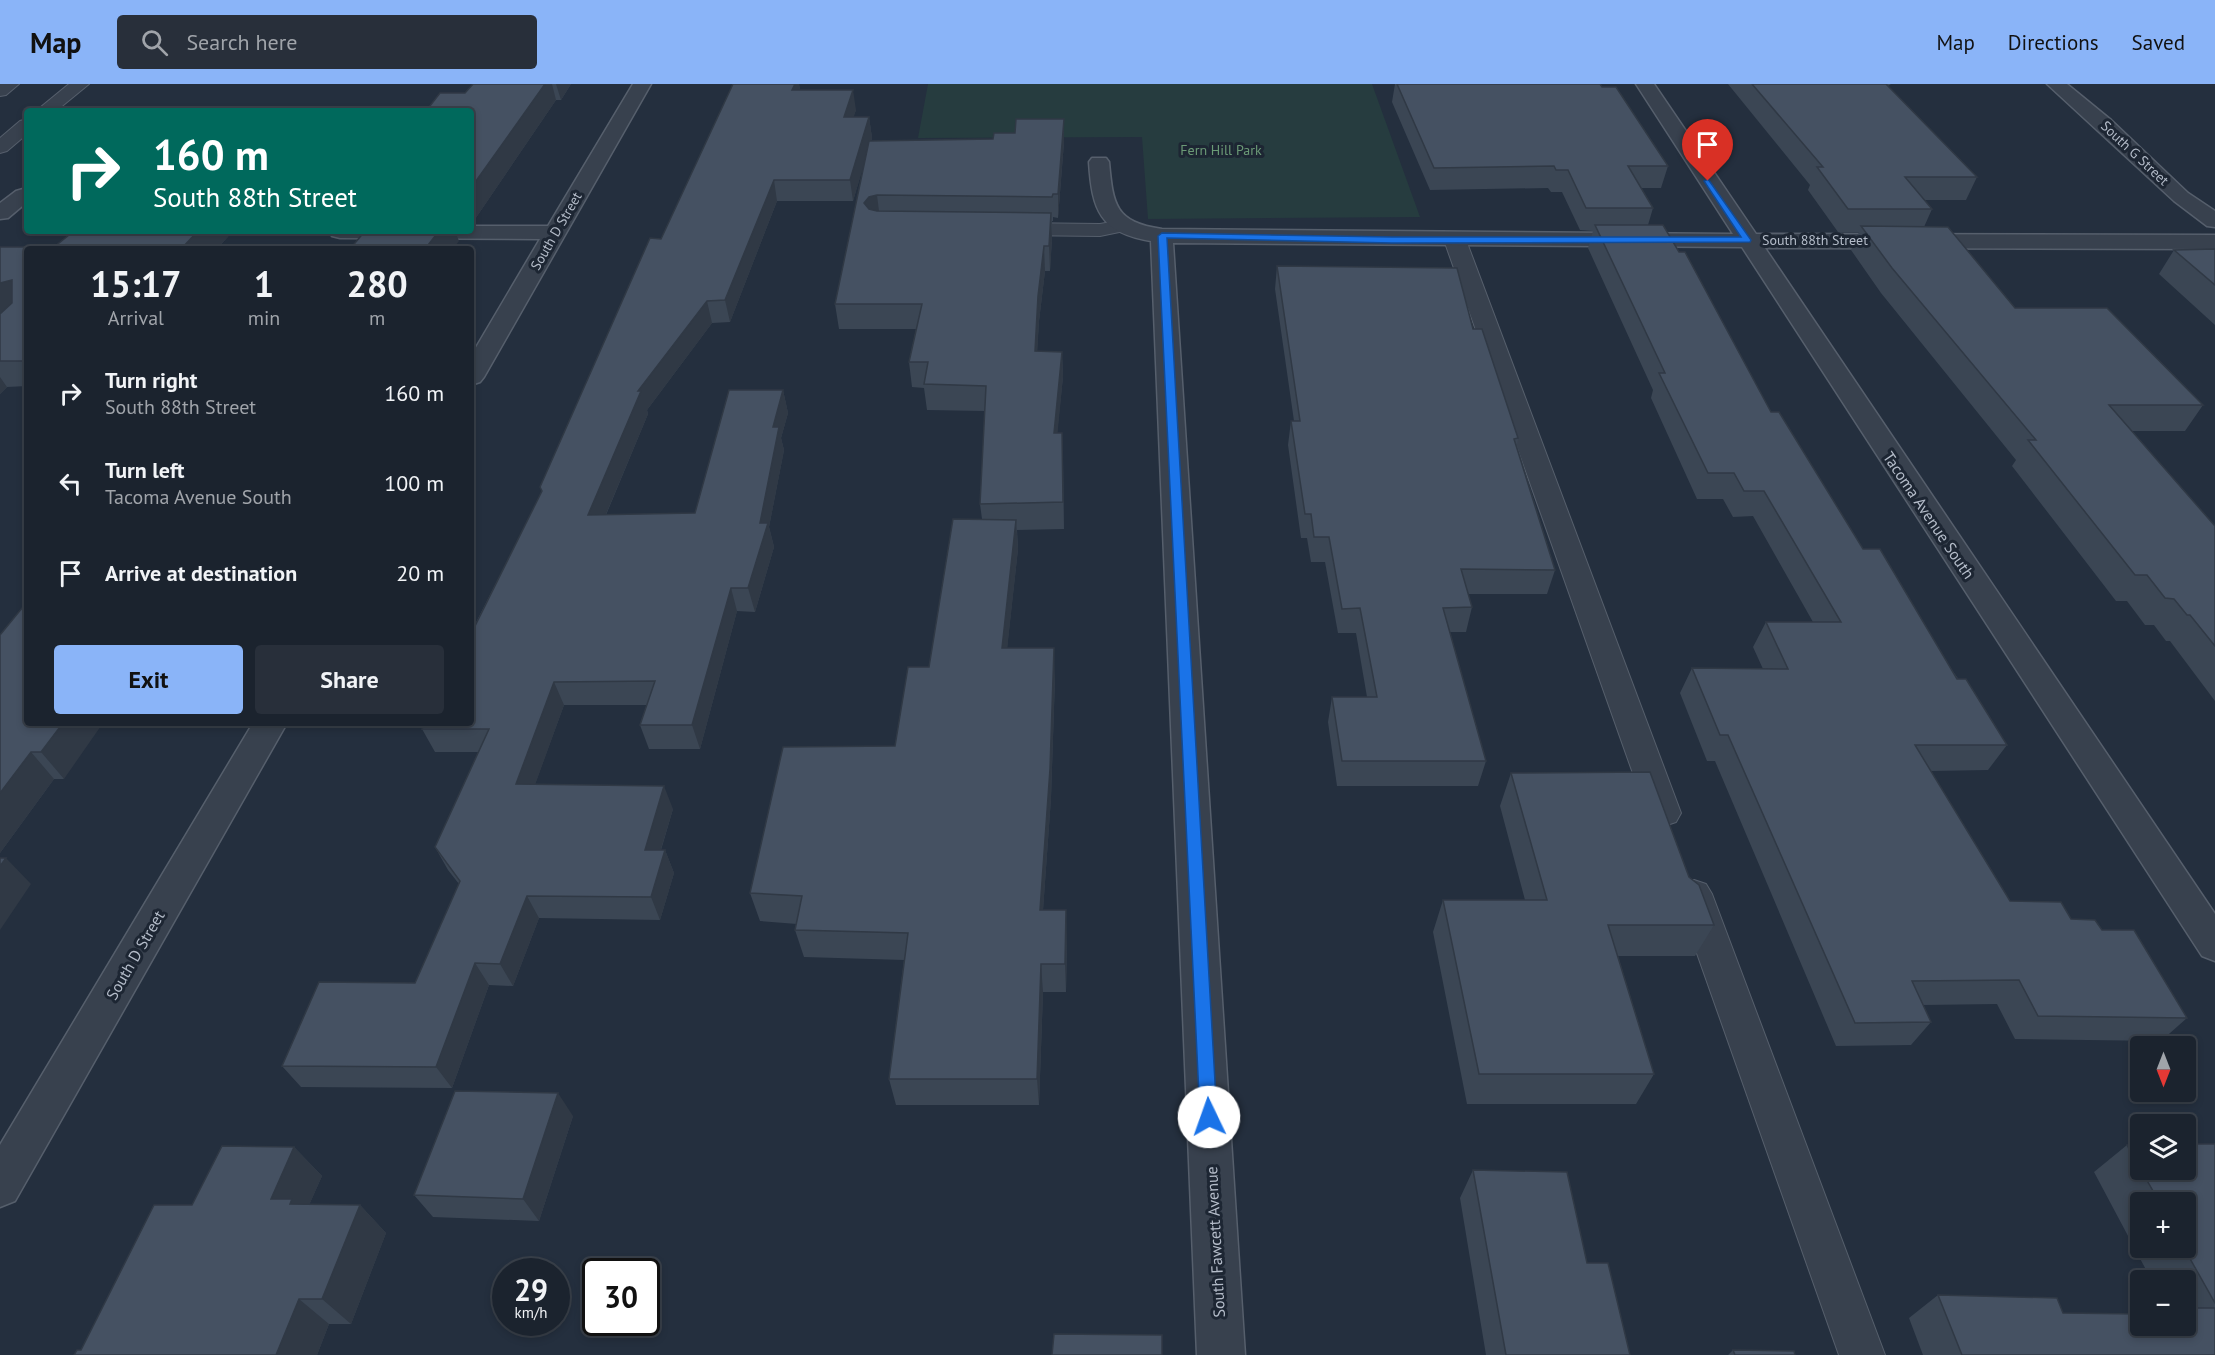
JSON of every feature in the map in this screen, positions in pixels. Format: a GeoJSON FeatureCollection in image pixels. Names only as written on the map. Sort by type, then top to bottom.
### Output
{"type":"FeatureCollection","features":[{"type":"Feature","properties":{"kind":"street","name":"South D Street"},"geometry":{"type":"LineString","coordinates":[[474,372],[642,84]]}},
{"type":"Feature","properties":{"kind":"street","name":"Tacoma Avenue South"},"geometry":{"type":"LineString","coordinates":[[1645,84],[2215,945]]}},
{"type":"Feature","properties":{"kind":"street","name":"South G Street"},"geometry":{"type":"LineString","coordinates":[[2056,84],[2104,124],[2181,197],[2215,221]]}},
{"type":"Feature","properties":{"kind":"street"},"geometry":{"type":"LineString","coordinates":[[1099,162],[1101,197],[1108,213],[1122,226],[1144,234],[1162,236]]}},
{"type":"Feature","properties":{"kind":"street"},"geometry":{"type":"LineString","coordinates":[[0,213],[23,195]]}},
{"type":"Feature","properties":{"kind":"street"},"geometry":{"type":"LineString","coordinates":[[0,220],[24,222]]}},
{"type":"Feature","properties":{"kind":"street"},"geometry":{"type":"LineString","coordinates":[[474,232],[555,233]]}},
{"type":"Feature","properties":{"kind":"street","name":"South 88th Street"},"geometry":{"type":"LineString","coordinates":[[1162,236],[1455,240],[2215,242]]}},
{"type":"Feature","properties":{"kind":"street","name":"South Fawcett Avenue"},"geometry":{"type":"LineString","coordinates":[[1162,236],[1221,1355]]}},
{"type":"Feature","properties":{"kind":"street","name":"South D Street"},"geometry":{"type":"LineString","coordinates":[[0,1186],[268,726]]}},
{"type":"Feature","properties":{"kind":"lane"},"geometry":{"type":"LineString","coordinates":[[0,91],[10,84]]}},
{"type":"Feature","properties":{"kind":"lane"},"geometry":{"type":"LineString","coordinates":[[49,108],[80,84]]}},
{"type":"Feature","properties":{"kind":"lane"},"geometry":{"type":"LineString","coordinates":[[0,147],[24,127]]}},
{"type":"Feature","properties":{"kind":"lane"},"geometry":{"type":"LineString","coordinates":[[984,229],[1100,230],[1122,226]]}},
{"type":"Feature","properties":{"kind":"lane"},"geometry":{"type":"LineString","coordinates":[[1455,240],[1673,837]]}},
{"type":"Feature","properties":{"kind":"lane"},"geometry":{"type":"LineString","coordinates":[[1685,871],[1862,1355]]}},
{"type":"Feature","properties":{"kind":"green space","name":"Fern Hill Park"},"geometry":{"type":"Polygon","coordinates":[[[928,84],[1372,84],[1420,217],[1148,219],[1142,137],[918,138],[928,84]]]}},
{"type":"Feature","properties":{"kind":"building"},"geometry":{"type":"Polygon","coordinates":[[[473,84],[545,84],[474,184],[474,108],[428,108],[440,93],[465,93],[473,84]]]}},
{"type":"Feature","properties":{"kind":"building"},"geometry":{"type":"Polygon","coordinates":[[[733,84],[795,84],[792,90],[853,90],[844,117],[869,117],[850,180],[774,180],[725,300],[707,301],[638,391],[641,391],[588,515],[695,513],[729,390],[783,390],[773,427],[779,427],[760,523],[768,523],[748,588],[731,588],[692,725],[640,725],[655,681],[554,682],[516,784],[664,786],[645,850],[665,850],[651,897],[527,896],[500,964],[475,963],[436,1067],[282,1066],[319,982],[415,983],[460,881],[435,847],[489,729],[422,729],[424,726],[474,726],[474,626],[542,491],[540,487],[650,238],[661,239],[733,84]]]}},
{"type":"Feature","properties":{"kind":"building"},"geometry":{"type":"Polygon","coordinates":[[[1397,84],[1600,84],[1602,87],[1616,87],[1668,166],[1628,166],[1653,208],[1586,208],[1568,170],[1556,170],[1554,166],[1434,168],[1397,84]]]}},
{"type":"Feature","properties":{"kind":"building"},"geometry":{"type":"Polygon","coordinates":[[[1752,84],[1886,84],[1977,177],[1905,177],[1932,209],[1848,209],[1817,167],[1823,167],[1752,84]]]}},
{"type":"Feature","properties":{"kind":"building"},"geometry":{"type":"Polygon","coordinates":[[[1016,119],[1064,119],[1058,194],[1053,194],[1052,197],[877,195],[869,197],[864,203],[869,209],[877,211],[1051,213],[1049,246],[1044,246],[1038,296],[1035,351],[1062,352],[1054,433],[1062,433],[1063,502],[980,504],[986,386],[924,384],[928,362],[909,362],[922,304],[835,304],[869,141],[993,139],[994,133],[1015,133],[1016,119]]]}},
{"type":"Feature","properties":{"kind":"building"},"geometry":{"type":"Polygon","coordinates":[[[1595,225],[1663,225],[1679,252],[1685,252],[1771,412],[1779,412],[1863,549],[1880,549],[1957,679],[1966,679],[2007,745],[1915,745],[2010,901],[2061,902],[2071,919],[2095,920],[2102,930],[2134,930],[2187,1018],[2038,1016],[2019,980],[1912,981],[1931,1022],[1855,1023],[1728,735],[1720,735],[1692,668],[1788,669],[1766,622],[1841,622],[1764,491],[1744,491],[1734,473],[1708,473],[1659,373],[1665,373],[1595,225]]]}},
{"type":"Feature","properties":{"kind":"building"},"geometry":{"type":"Polygon","coordinates":[[[1861,226],[1948,227],[2015,308],[2107,308],[2203,405],[2109,405],[2215,526],[2215,646],[2190,615],[2187,615],[2174,599],[2165,598],[2147,575],[2135,575],[2028,440],[2036,440],[1892,268],[1861,226]]]}},
{"type":"Feature","properties":{"kind":"building"},"geometry":{"type":"Polygon","coordinates":[[[70,234],[195,234],[184,246],[55,246],[70,234]]]}},
{"type":"Feature","properties":{"kind":"building"},"geometry":{"type":"Polygon","coordinates":[[[362,234],[437,234],[427,246],[352,246],[362,234]]]}},
{"type":"Feature","properties":{"kind":"building"},"geometry":{"type":"Polygon","coordinates":[[[0,247],[24,247],[24,361],[0,361],[0,314],[12,303],[12,280],[0,283],[0,247]]]}},
{"type":"Feature","properties":{"kind":"building"},"geometry":{"type":"Polygon","coordinates":[[[2215,249],[2215,285],[2174,250],[2215,249]]]}},
{"type":"Feature","properties":{"kind":"building"},"geometry":{"type":"Polygon","coordinates":[[[1277,266],[1457,268],[1473,329],[1482,329],[1518,438],[1514,439],[1555,570],[1461,569],[1472,607],[1443,608],[1486,761],[1342,761],[1332,697],[1377,697],[1360,608],[1342,609],[1329,537],[1314,537],[1311,514],[1305,514],[1291,421],[1300,421],[1277,266]]]}},
{"type":"Feature","properties":{"kind":"building"},"geometry":{"type":"Polygon","coordinates":[[[953,519],[1016,520],[1002,648],[1054,648],[1050,769],[1040,910],[1066,910],[1065,964],[1041,964],[1037,1079],[889,1079],[908,933],[795,930],[802,896],[750,893],[783,747],[895,746],[908,667],[929,667],[953,519]]]}},
{"type":"Feature","properties":{"kind":"building"},"geometry":{"type":"Polygon","coordinates":[[[24,606],[24,726],[61,726],[41,752],[31,752],[0,793],[0,635],[24,606]]]}},
{"type":"Feature","properties":{"kind":"building"},"geometry":{"type":"Polygon","coordinates":[[[1650,772],[1689,877],[1699,885],[1714,925],[1608,925],[1654,1074],[1479,1074],[1443,900],[1547,900],[1511,773],[1650,772]]]}},
{"type":"Feature","properties":{"kind":"building"},"geometry":{"type":"Polygon","coordinates":[[[0,858],[6,858],[0,866],[0,858]]]}},
{"type":"Feature","properties":{"kind":"building"},"geometry":{"type":"Polygon","coordinates":[[[455,1091],[558,1093],[523,1199],[414,1195],[455,1091]]]}},
{"type":"Feature","properties":{"kind":"building"},"geometry":{"type":"Polygon","coordinates":[[[2196,1144],[2215,1144],[2215,1303],[2190,1258],[2196,1258],[2196,1192],[2154,1192],[2147,1180],[2196,1180],[2196,1144]]]}},
{"type":"Feature","properties":{"kind":"building"},"geometry":{"type":"Polygon","coordinates":[[[222,1146],[294,1147],[271,1199],[292,1199],[290,1204],[360,1205],[322,1299],[299,1299],[276,1355],[74,1355],[77,1350],[81,1350],[154,1205],[192,1205],[222,1146]]]}},
{"type":"Feature","properties":{"kind":"building"},"geometry":{"type":"Polygon","coordinates":[[[1473,1170],[1567,1172],[1587,1263],[1608,1263],[1630,1355],[1506,1355],[1473,1170]]]}},
{"type":"Feature","properties":{"kind":"building"},"geometry":{"type":"Polygon","coordinates":[[[1938,1295],[2057,1298],[2063,1313],[2130,1314],[2130,1336],[2196,1336],[2196,1308],[2215,1308],[2215,1355],[1962,1355],[1938,1295]]]}},
{"type":"Feature","properties":{"kind":"building"},"geometry":{"type":"Polygon","coordinates":[[[1054,1334],[1162,1335],[1162,1355],[1052,1355],[1054,1334]]]}},
{"type":"Feature","properties":{"kind":"building"},"geometry":{"type":"Polygon","coordinates":[[[1733,1350],[1794,1351],[1795,1355],[1735,1355],[1733,1350]]]}},
{"type":"Feature","properties":{"kind":"route"},"geometry":{"type":"LineString","coordinates":[[1209,1117],[1162,236],[1392,240],[1747,240],[1708,181]]}}]}
